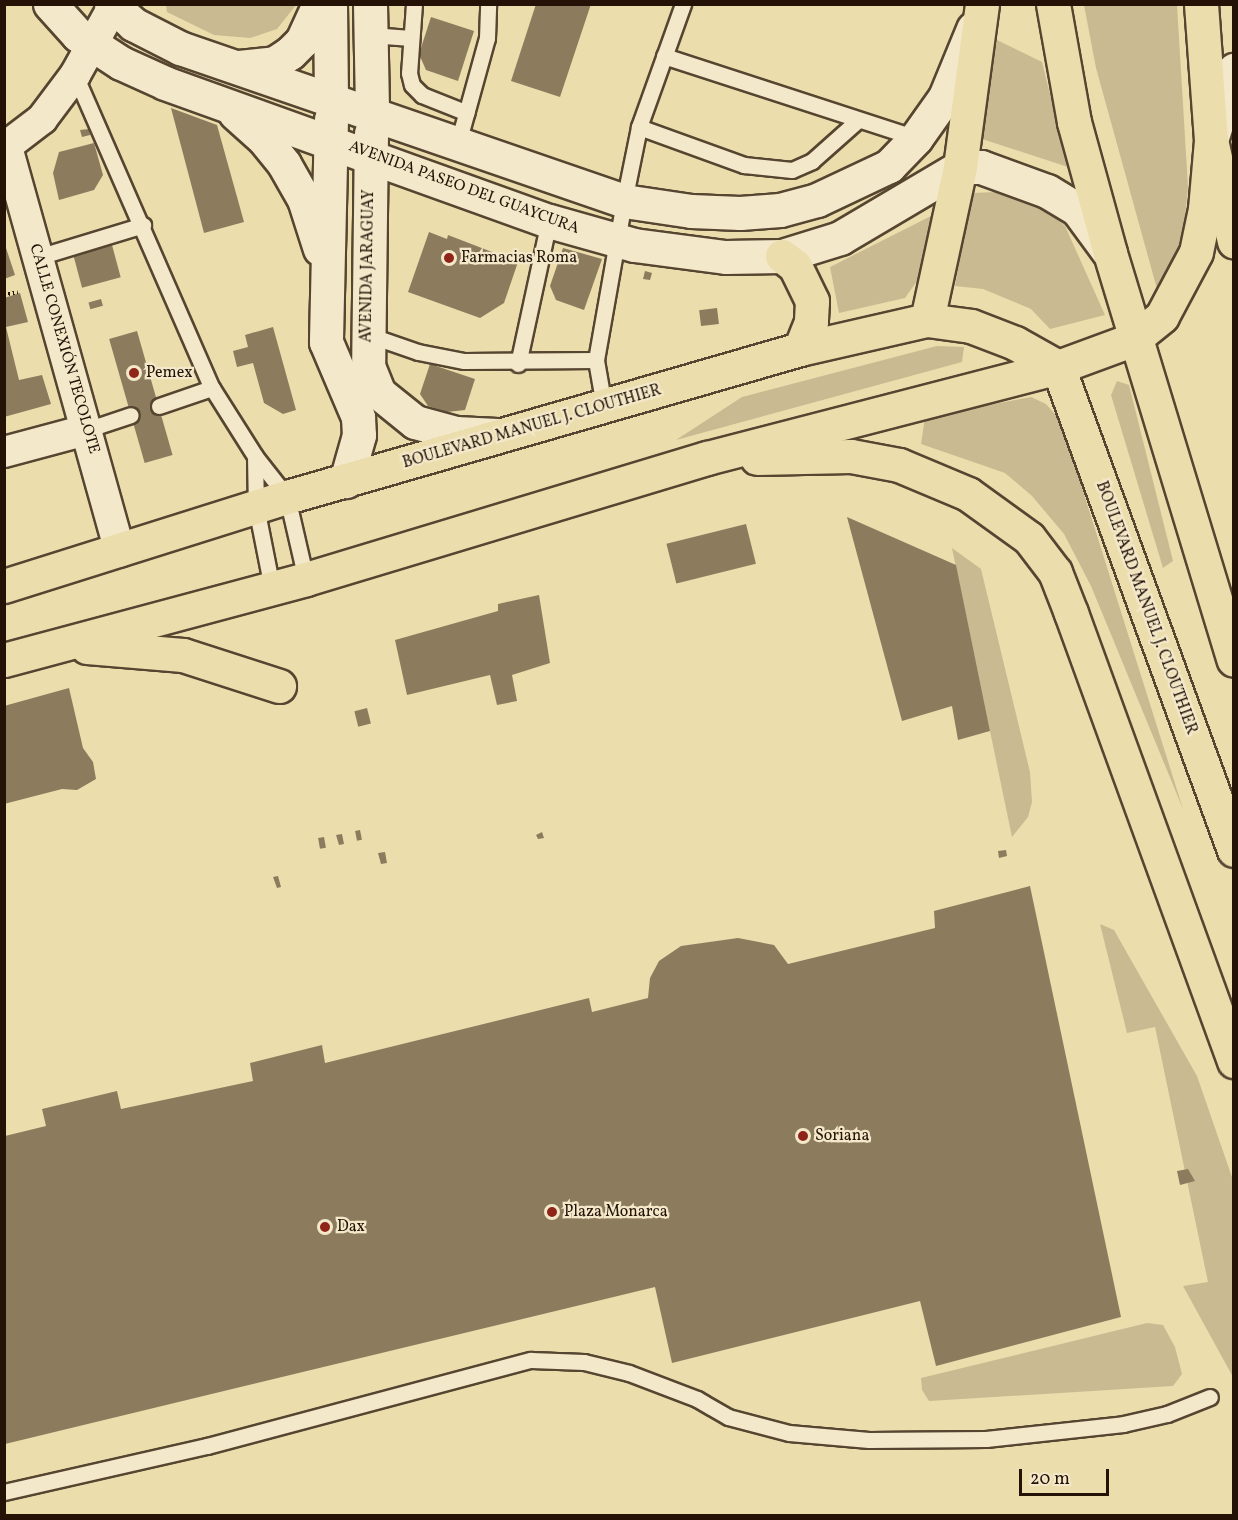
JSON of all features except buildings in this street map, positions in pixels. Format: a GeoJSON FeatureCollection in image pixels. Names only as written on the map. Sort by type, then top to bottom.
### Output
{"type":"FeatureCollection","features":[{"type":"Feature","properties":{"kind":"main road","name":"AVENIDA PASEO DEL GUAYCURA"},"geometry":{"type":"LineString","coordinates":[[50,4],[93,44],[121,63],[165,83],[332,141],[549,221],[618,241],[685,253],[782,256],[840,238],[960,166]]}},
{"type":"Feature","properties":{"kind":"main road"},"geometry":{"type":"LineString","coordinates":[[230,65],[260,67],[282,58],[302,41],[319,4]]}},
{"type":"Feature","properties":{"kind":"main road","name":"AVENIDA JARAGUAY"},"geometry":{"type":"LineString","coordinates":[[330,4],[332,141],[326,342],[361,387],[415,422],[456,433],[499,435]]}},
{"type":"Feature","properties":{"kind":"main road"},"geometry":{"type":"LineString","coordinates":[[1053,4],[1074,122],[1134,339],[1233,660]]}},
{"type":"Feature","properties":{"kind":"main road"},"geometry":{"type":"LineString","coordinates":[[112,6],[133,24],[180,48],[372,113],[463,128],[624,201],[691,211],[780,210],[817,200],[880,171],[916,138],[945,97],[981,7]]}},
{"type":"Feature","properties":{"kind":"main road"},"geometry":{"type":"LineString","coordinates":[[1200,6],[1211,140],[1233,241]]}},
{"type":"Feature","properties":{"kind":"main road"},"geometry":{"type":"LineString","coordinates":[[927,320],[960,166],[981,7]]}},
{"type":"Feature","properties":{"kind":"main road","name":"AVENIDA JARAGUAY"},"geometry":{"type":"LineString","coordinates":[[346,481],[359,435],[361,387],[368,366],[365,334],[372,113],[370,20]]}},
{"type":"Feature","properties":{"kind":"main road"},"geometry":{"type":"LineString","coordinates":[[4,660],[306,579],[706,458],[1058,367],[1134,339],[1162,316],[1196,252],[1211,140],[1233,70]]}},
{"type":"Feature","properties":{"kind":"main road"},"geometry":{"type":"LineString","coordinates":[[219,102],[264,139],[299,190],[319,242],[327,299]]}},
{"type":"Feature","properties":{"kind":"main road"},"geometry":{"type":"LineString","coordinates":[[960,166],[981,167],[1047,191],[1077,209],[1110,253]]}},
{"type":"Feature","properties":{"kind":"main road"},"geometry":{"type":"LineString","coordinates":[[782,256],[795,266],[812,301],[811,322],[800,349]]}},
{"type":"Feature","properties":{"kind":"main road","name":"BOULEVARD MANUEL J. CLOUTHIER"},"geometry":{"type":"LineString","coordinates":[[4,586],[287,497],[800,349],[927,320],[972,326],[1015,343],[1058,367],[1233,850]]}},
{"type":"Feature","properties":{"kind":"main road"},"geometry":{"type":"LineString","coordinates":[[706,458],[851,456],[899,465],[968,494],[1029,538],[1055,572],[1071,613],[1233,1061]]}},
{"type":"Feature","properties":{"kind":"main road"},"geometry":{"type":"LineString","coordinates":[[62,646],[183,656],[279,686]]}},
{"type":"Feature","properties":{"kind":"street"},"geometry":{"type":"LineString","coordinates":[[6,148],[42,119],[75,75],[112,6]]}},
{"type":"Feature","properties":{"kind":"street","name":"CALLE CONEXIÓN TECOLOTE"},"geometry":{"type":"LineString","coordinates":[[6,148],[120,551]]}},
{"type":"Feature","properties":{"kind":"street"},"geometry":{"type":"LineString","coordinates":[[4,452],[86,430]]}},
{"type":"Feature","properties":{"kind":"lane"},"geometry":{"type":"LineString","coordinates":[[414,4],[409,73],[412,85],[463,128],[487,38],[488,4]]}},
{"type":"Feature","properties":{"kind":"lane"},"geometry":{"type":"LineString","coordinates":[[604,406],[596,360],[624,201],[639,128],[683,4]]}},
{"type":"Feature","properties":{"kind":"lane"},"geometry":{"type":"LineString","coordinates":[[370,20],[411,38]]}},
{"type":"Feature","properties":{"kind":"lane"},"geometry":{"type":"LineString","coordinates":[[664,56],[857,121],[916,138]]}},
{"type":"Feature","properties":{"kind":"lane"},"geometry":{"type":"LineString","coordinates":[[75,75],[143,225],[212,388],[255,456],[287,497],[306,579]]}},
{"type":"Feature","properties":{"kind":"lane"},"geometry":{"type":"LineString","coordinates":[[639,128],[744,165],[792,170],[812,161],[857,121]]}},
{"type":"Feature","properties":{"kind":"lane"},"geometry":{"type":"LineString","coordinates":[[518,364],[549,221]]}},
{"type":"Feature","properties":{"kind":"lane"},"geometry":{"type":"LineString","coordinates":[[38,257],[143,225]]}},
{"type":"Feature","properties":{"kind":"lane"},"geometry":{"type":"LineString","coordinates":[[365,334],[418,352],[464,361],[518,364],[596,360]]}},
{"type":"Feature","properties":{"kind":"lane"},"geometry":{"type":"LineString","coordinates":[[159,406],[212,388]]}},
{"type":"Feature","properties":{"kind":"lane"},"geometry":{"type":"LineString","coordinates":[[86,430],[131,415]]}},
{"type":"Feature","properties":{"kind":"lane"},"geometry":{"type":"LineString","coordinates":[[255,456],[256,507],[272,588]]}},
{"type":"Feature","properties":{"kind":"lane"},"geometry":{"type":"LineString","coordinates":[[4,1492],[207,1446],[531,1360],[584,1362],[629,1373],[697,1399],[728,1418],[789,1433],[869,1440],[986,1440],[1123,1424],[1167,1414],[1210,1397]]}},
{"type":"Feature","properties":{"kind":"shaded area"},"geometry":{"type":"Polygon","coordinates":[[[166,4],[296,5],[277,29],[250,38],[214,35],[167,12],[166,4]]]}},
{"type":"Feature","properties":{"kind":"shaded area"},"geometry":{"type":"Polygon","coordinates":[[[1084,5],[1177,5],[1188,187],[1184,228],[1173,262],[1157,289],[1096,68],[1084,5]]]}},
{"type":"Feature","properties":{"kind":"shaded area"},"geometry":{"type":"Polygon","coordinates":[[[997,40],[1042,62],[1068,167],[979,138],[997,40]]]}},
{"type":"Feature","properties":{"kind":"shaded area"},"geometry":{"type":"Polygon","coordinates":[[[998,192],[1047,208],[1065,226],[1105,315],[1050,329],[1031,309],[983,289],[955,286],[972,193],[998,192]]]}},
{"type":"Feature","properties":{"kind":"shaded area"},"geometry":{"type":"Polygon","coordinates":[[[933,215],[929,264],[905,298],[839,313],[830,267],[933,215]]]}},
{"type":"Feature","properties":{"kind":"shaded area"},"geometry":{"type":"Polygon","coordinates":[[[937,346],[964,347],[962,362],[676,440],[742,397],[937,346]]]}},
{"type":"Feature","properties":{"kind":"shaded area"},"geometry":{"type":"Polygon","coordinates":[[[1117,381],[1129,385],[1173,561],[1163,568],[1111,395],[1117,381]]]}},
{"type":"Feature","properties":{"kind":"shaded area"},"geometry":{"type":"Polygon","coordinates":[[[1031,397],[1046,404],[1061,421],[1183,809],[1091,586],[1064,534],[1032,496],[1005,473],[921,444],[925,417],[1031,397]]]}},
{"type":"Feature","properties":{"kind":"shaded area"},"geometry":{"type":"Polygon","coordinates":[[[952,548],[981,569],[1030,772],[1032,802],[1028,817],[1012,837],[952,548]]]}},
{"type":"Feature","properties":{"kind":"shaded area"},"geometry":{"type":"Polygon","coordinates":[[[1100,924],[1114,930],[1197,1076],[1233,1180],[1233,1377],[1183,1286],[1208,1282],[1155,1027],[1127,1033],[1100,924]]]}},
{"type":"Feature","properties":{"kind":"shaded area"},"geometry":{"type":"Polygon","coordinates":[[[1147,1323],[1163,1325],[1175,1347],[1182,1374],[1173,1386],[929,1401],[922,1390],[921,1378],[1147,1323]]]}},
{"type":"Feature","properties":{"kind":"place","name":"Farmacias Roma"},"geometry":{"type":"Point","coordinates":[449,258]}},
{"type":"Feature","properties":{"kind":"place","name":"Pemex"},"geometry":{"type":"Point","coordinates":[134,373]}},
{"type":"Feature","properties":{"kind":"place","name":"Soriana"},"geometry":{"type":"Point","coordinates":[803,1136]}},
{"type":"Feature","properties":{"kind":"place","name":"Plaza Monarca"},"geometry":{"type":"Point","coordinates":[552,1212]}},
{"type":"Feature","properties":{"kind":"place","name":"Dax"},"geometry":{"type":"Point","coordinates":[325,1227]}}]}
